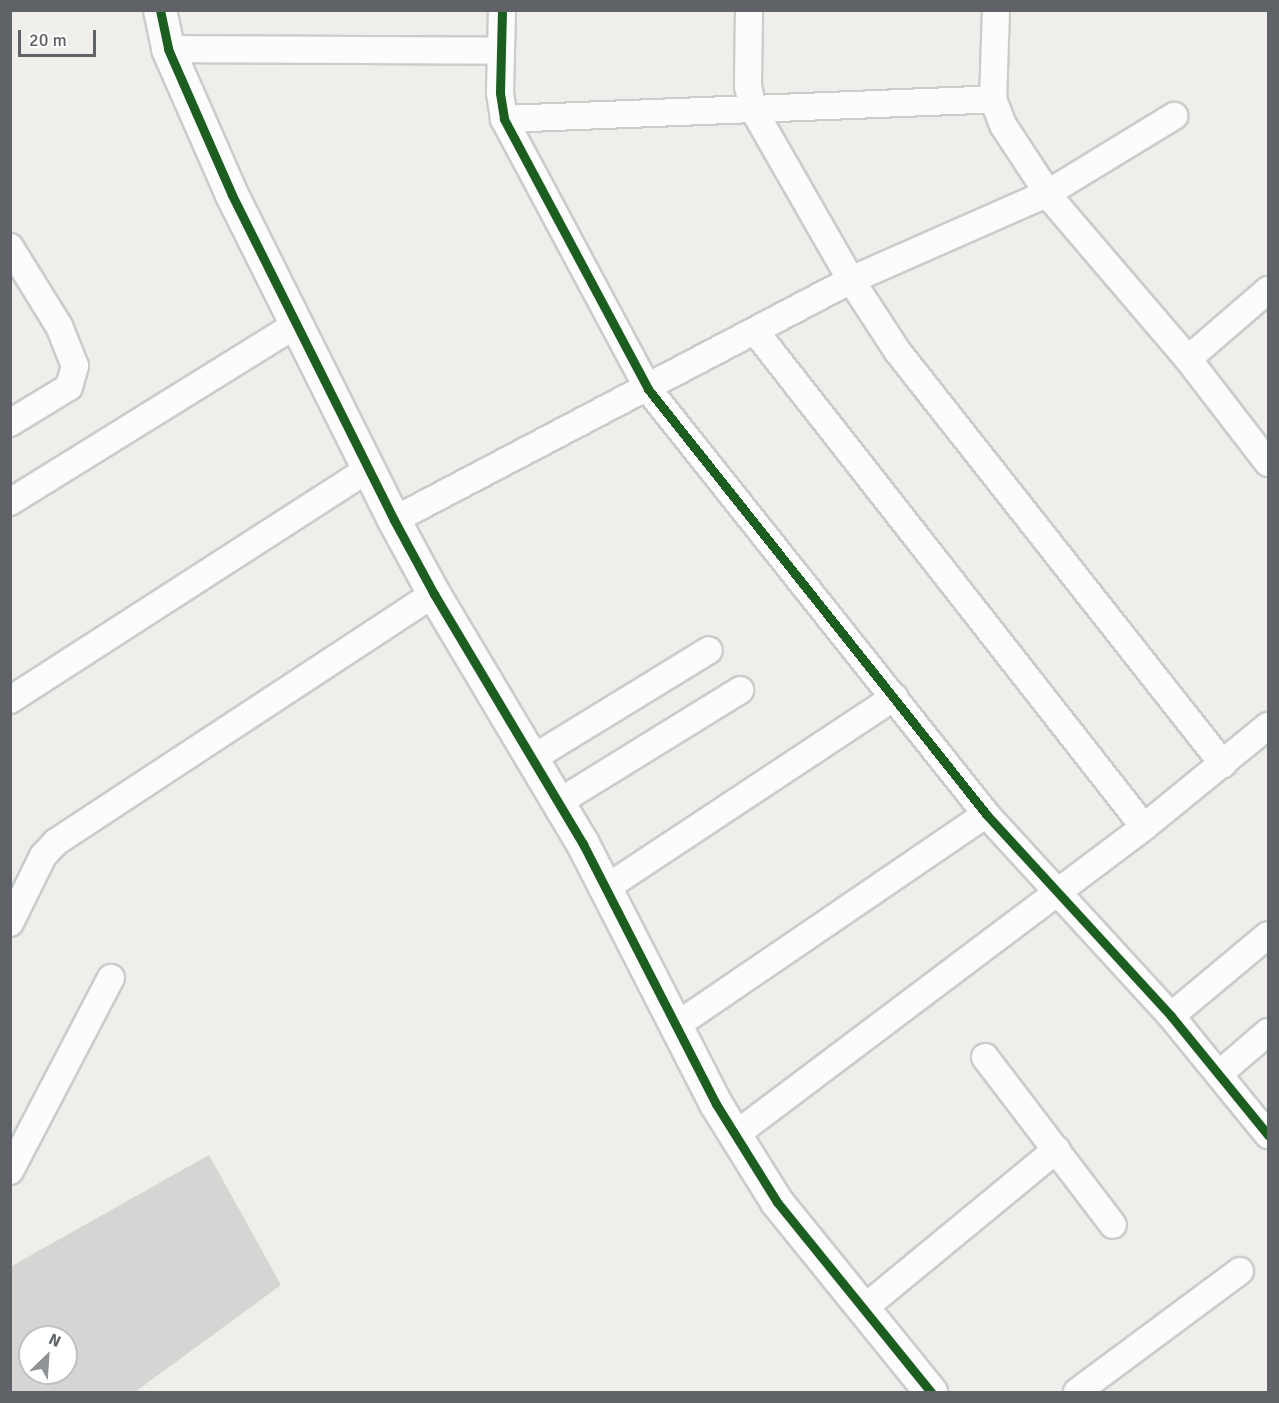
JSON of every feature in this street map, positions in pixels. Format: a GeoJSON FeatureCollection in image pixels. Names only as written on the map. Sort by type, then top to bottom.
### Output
{"type":"FeatureCollection","features":[{"type":"Feature","properties":{"kind":"street"},"geometry":{"type":"LineString","coordinates":[[160,10],[168,49],[232,195],[394,520],[434,594],[559,802],[606,888],[674,1027],[735,1135],[777,1202],[863,1309],[923,1389]]}},
{"type":"Feature","properties":{"kind":"street"},"geometry":{"type":"LineString","coordinates":[[502,10],[500,93],[504,118],[648,389],[986,814],[1171,1016],[1269,1135]]}},
{"type":"Feature","properties":{"kind":"street"},"geometry":{"type":"LineString","coordinates":[[749,10],[747,86],[753,109],[851,280],[898,352],[1223,764]]}},
{"type":"Feature","properties":{"kind":"street"},"geometry":{"type":"LineString","coordinates":[[996,10],[993,99],[1004,125],[1048,193],[1188,359],[1269,463]]}},
{"type":"Feature","properties":{"kind":"street"},"geometry":{"type":"LineString","coordinates":[[168,49],[501,51]]}},
{"type":"Feature","properties":{"kind":"street"},"geometry":{"type":"LineString","coordinates":[[504,118],[993,99]]}},
{"type":"Feature","properties":{"kind":"street"},"geometry":{"type":"LineString","coordinates":[[394,520],[648,389],[851,280],[1048,193],[1174,116]]}},
{"type":"Feature","properties":{"kind":"street"},"geometry":{"type":"LineString","coordinates":[[10,246],[59,326],[75,366],[69,387],[10,423]]}},
{"type":"Feature","properties":{"kind":"street"},"geometry":{"type":"LineString","coordinates":[[1188,359],[1269,290]]}},
{"type":"Feature","properties":{"kind":"street"},"geometry":{"type":"LineString","coordinates":[[10,502],[297,324]]}},
{"type":"Feature","properties":{"kind":"street"},"geometry":{"type":"LineString","coordinates":[[755,331],[1144,827]]}},
{"type":"Feature","properties":{"kind":"street"},"geometry":{"type":"LineString","coordinates":[[10,700],[369,469]]}},
{"type":"Feature","properties":{"kind":"street"},"geometry":{"type":"LineString","coordinates":[[10,922],[44,856],[56,842],[434,594]]}},
{"type":"Feature","properties":{"kind":"street"},"geometry":{"type":"LineString","coordinates":[[533,758],[709,650]]}},
{"type":"Feature","properties":{"kind":"street"},"geometry":{"type":"LineString","coordinates":[[559,802],[740,690]]}},
{"type":"Feature","properties":{"kind":"street"},"geometry":{"type":"LineString","coordinates":[[606,888],[895,697]]}},
{"type":"Feature","properties":{"kind":"street"},"geometry":{"type":"LineString","coordinates":[[735,1135],[1058,893],[1269,726]]}},
{"type":"Feature","properties":{"kind":"street"},"geometry":{"type":"LineString","coordinates":[[674,1027],[986,814]]}},
{"type":"Feature","properties":{"kind":"street"},"geometry":{"type":"LineString","coordinates":[[1171,1016],[1269,935]]}},
{"type":"Feature","properties":{"kind":"street"},"geometry":{"type":"LineString","coordinates":[[10,1171],[111,978]]}},
{"type":"Feature","properties":{"kind":"street"},"geometry":{"type":"LineString","coordinates":[[1219,1074],[1269,1032]]}},
{"type":"Feature","properties":{"kind":"street"},"geometry":{"type":"LineString","coordinates":[[986,1057],[1113,1225]]}},
{"type":"Feature","properties":{"kind":"street"},"geometry":{"type":"LineString","coordinates":[[863,1309],[1057,1149]]}},
{"type":"Feature","properties":{"kind":"street"},"geometry":{"type":"LineString","coordinates":[[1077,1392],[1240,1271]]}},
{"type":"Feature","properties":{"kind":"building"},"geometry":{"type":"Polygon","coordinates":[[[209,1155],[281,1285],[135,1392],[10,1392],[10,1267],[209,1155]]]}},
{"type":"Feature","properties":{"kind":"cycle path"},"geometry":{"type":"LineString","coordinates":[[160,10],[168,49],[232,195],[394,520],[434,594],[583,844],[716,1104],[777,1202],[931,1392]]}},
{"type":"Feature","properties":{"kind":"cycle path"},"geometry":{"type":"LineString","coordinates":[[502,10],[500,93],[504,119],[648,389],[986,814],[1171,1016],[1268,1135]]}}]}
